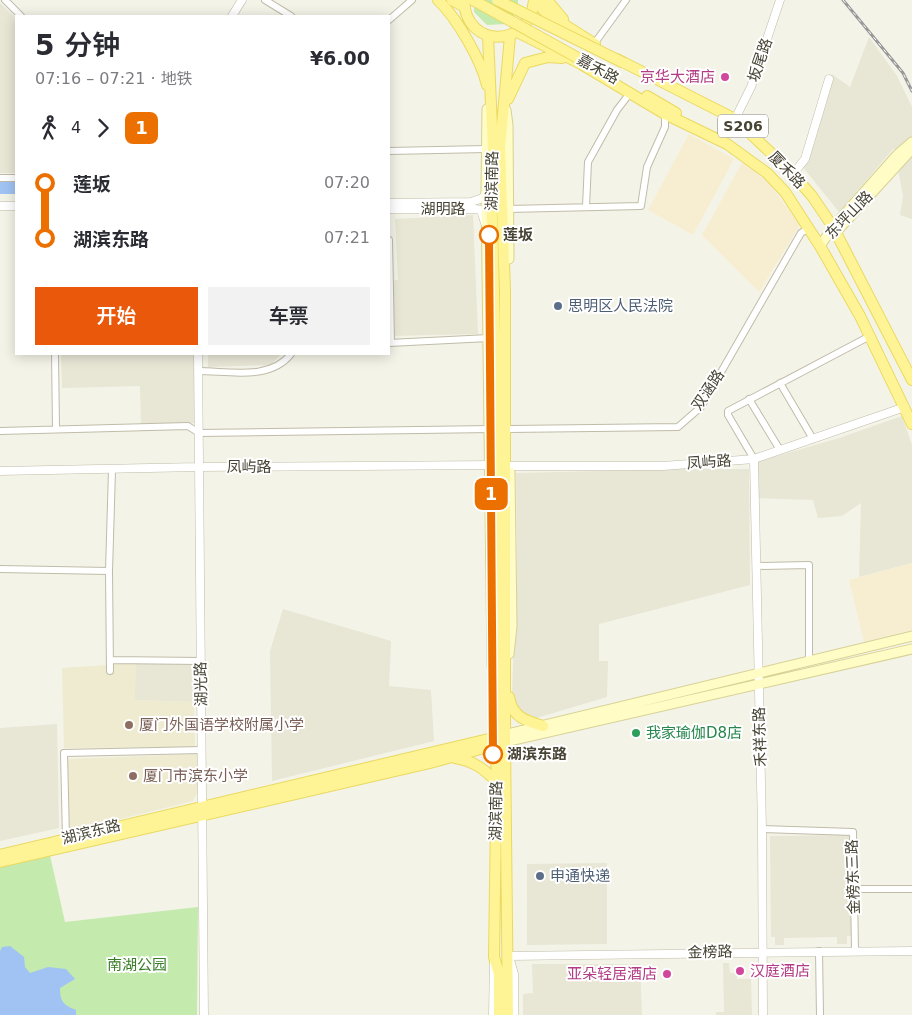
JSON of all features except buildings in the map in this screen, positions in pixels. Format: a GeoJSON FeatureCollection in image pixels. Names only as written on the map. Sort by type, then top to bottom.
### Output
{"type":"FeatureCollection","features":[{"type":"Feature","properties":{"kind":"main road"},"geometry":{"type":"LineString","coordinates":[[438,0],[449,11],[484,73],[488,92]]}},
{"type":"Feature","properties":{"kind":"main road"},"geometry":{"type":"LineString","coordinates":[[452,0],[464,3],[467,15],[477,30],[488,36],[514,34],[528,22],[535,0]]}},
{"type":"Feature","properties":{"kind":"main road","name":"嘉禾路"},"geometry":{"type":"LineString","coordinates":[[473,0],[580,61],[661,104],[720,140]]}},
{"type":"Feature","properties":{"kind":"main road","name":"嘉禾路"},"geometry":{"type":"LineString","coordinates":[[497,0],[624,63]]}},
{"type":"Feature","properties":{"kind":"main road","name":"厦禾路"},"geometry":{"type":"LineString","coordinates":[[535,0],[546,13],[624,63],[735,119],[793,174],[812,196],[835,229],[912,380]]}},
{"type":"Feature","properties":{"kind":"main road"},"geometry":{"type":"LineString","coordinates":[[547,0],[554,11],[592,43]]}},
{"type":"Feature","properties":{"kind":"main road","name":"S206"},"geometry":{"type":"LineString","coordinates":[[514,34],[580,61],[630,94],[665,114],[720,140],[767,173],[785,192],[820,246],[870,336],[912,424]]}},
{"type":"Feature","properties":{"kind":"main road","name":"湖滨南路"},"geometry":{"type":"LineString","coordinates":[[500,429],[505,290],[500,148],[514,34]]}},
{"type":"Feature","properties":{"kind":"main road","name":"湖滨南路"},"geometry":{"type":"LineString","coordinates":[[488,36],[500,429],[498,693],[509,956],[508,1015]]}},
{"type":"Feature","properties":{"kind":"main road"},"geometry":{"type":"LineString","coordinates":[[505,106],[525,63],[534,59],[558,56],[580,61]]}},
{"type":"Feature","properties":{"kind":"main road"},"geometry":{"type":"LineString","coordinates":[[490,66],[486,149],[489,338],[500,429]]}},
{"type":"Feature","properties":{"kind":"main road","name":"湖滨南路"},"geometry":{"type":"LineString","coordinates":[[500,429],[508,209],[508,125],[505,106]]}},
{"type":"Feature","properties":{"kind":"main road","name":"东坪山路"},"geometry":{"type":"LineString","coordinates":[[820,246],[897,155],[912,142]]}},
{"type":"Feature","properties":{"kind":"main road","name":"东坪山路"},"geometry":{"type":"LineString","coordinates":[[835,229],[912,149]]}},
{"type":"Feature","properties":{"kind":"main road","name":"湖滨南路"},"geometry":{"type":"LineString","coordinates":[[499,1015],[499,974],[494,957],[497,782],[506,677],[500,465]]}},
{"type":"Feature","properties":{"kind":"main road","name":"湖滨东路"},"geometry":{"type":"LineString","coordinates":[[0,855],[66,838],[202,812],[430,763],[543,726],[912,636]]}},
{"type":"Feature","properties":{"kind":"main road","name":"湖滨东路"},"geometry":{"type":"LineString","coordinates":[[0,862],[501,740],[912,650]]}},
{"type":"Feature","properties":{"kind":"main road"},"geometry":{"type":"LineString","coordinates":[[506,677],[510,706],[522,720],[543,726]]}},
{"type":"Feature","properties":{"kind":"main road"},"geometry":{"type":"LineString","coordinates":[[430,763],[453,758],[468,760],[484,768],[497,782]]}},
{"type":"Feature","properties":{"kind":"street"},"geometry":{"type":"LineString","coordinates":[[5,0],[20,15]]}},
{"type":"Feature","properties":{"kind":"street"},"geometry":{"type":"LineString","coordinates":[[233,15],[242,0]]}},
{"type":"Feature","properties":{"kind":"street"},"geometry":{"type":"LineString","coordinates":[[265,0],[289,15]]}},
{"type":"Feature","properties":{"kind":"street"},"geometry":{"type":"LineString","coordinates":[[390,19],[412,0]]}},
{"type":"Feature","properties":{"kind":"street"},"geometry":{"type":"LineString","coordinates":[[592,43],[626,0]]}},
{"type":"Feature","properties":{"kind":"street","name":"坂尾路"},"geometry":{"type":"LineString","coordinates":[[735,119],[758,69],[780,0]]}},
{"type":"Feature","properties":{"kind":"street"},"geometry":{"type":"LineString","coordinates":[[793,174],[805,159],[829,79]]}},
{"type":"Feature","properties":{"kind":"street"},"geometry":{"type":"LineString","coordinates":[[586,207],[588,162],[617,110],[630,94]]}},
{"type":"Feature","properties":{"kind":"street"},"geometry":{"type":"LineString","coordinates":[[508,209],[641,206],[647,167],[665,127],[665,114]]}},
{"type":"Feature","properties":{"kind":"street"},"geometry":{"type":"LineString","coordinates":[[390,150],[486,149]]}},
{"type":"Feature","properties":{"kind":"street"},"geometry":{"type":"LineString","coordinates":[[0,178],[15,178]]}},
{"type":"Feature","properties":{"kind":"street","name":"湖明路"},"geometry":{"type":"LineString","coordinates":[[390,203],[471,202],[483,198],[486,192]]}},
{"type":"Feature","properties":{"kind":"street"},"geometry":{"type":"LineString","coordinates":[[0,206],[15,206]]}},
{"type":"Feature","properties":{"kind":"street","name":"湖明路"},"geometry":{"type":"LineString","coordinates":[[390,209],[481,210],[486,226]]}},
{"type":"Feature","properties":{"kind":"street"},"geometry":{"type":"LineString","coordinates":[[0,211],[15,210]]}},
{"type":"Feature","properties":{"kind":"street","name":"双涵路"},"geometry":{"type":"LineString","coordinates":[[0,431],[188,426],[199,433],[678,427],[701,407],[801,234],[809,228]]}},
{"type":"Feature","properties":{"kind":"street"},"geometry":{"type":"LineString","coordinates":[[754,460],[728,415],[728,411],[870,336]]}},
{"type":"Feature","properties":{"kind":"street"},"geometry":{"type":"LineString","coordinates":[[390,343],[489,338]]}},
{"type":"Feature","properties":{"kind":"street"},"geometry":{"type":"LineString","coordinates":[[55,355],[56,429]]}},
{"type":"Feature","properties":{"kind":"street","name":"湖光路"},"geometry":{"type":"LineString","coordinates":[[198,355],[204,1015]]}},
{"type":"Feature","properties":{"kind":"street"},"geometry":{"type":"LineString","coordinates":[[198,371],[267,372],[283,364],[290,355]]}},
{"type":"Feature","properties":{"kind":"street"},"geometry":{"type":"LineString","coordinates":[[780,382],[813,439]]}},
{"type":"Feature","properties":{"kind":"street"},"geometry":{"type":"LineString","coordinates":[[749,399],[780,450]]}},
{"type":"Feature","properties":{"kind":"street","name":"凤屿路"},"geometry":{"type":"LineString","coordinates":[[0,471],[199,467],[663,466],[754,460],[905,407]]}},
{"type":"Feature","properties":{"kind":"street","name":"禾祥东路"},"geometry":{"type":"LineString","coordinates":[[754,460],[757,673],[762,829],[763,1015]]}},
{"type":"Feature","properties":{"kind":"street"},"geometry":{"type":"LineString","coordinates":[[110,672],[109,571],[112,470]]}},
{"type":"Feature","properties":{"kind":"street"},"geometry":{"type":"LineString","coordinates":[[756,566],[809,566],[809,660]]}},
{"type":"Feature","properties":{"kind":"street"},"geometry":{"type":"LineString","coordinates":[[0,569],[109,571]]}},
{"type":"Feature","properties":{"kind":"street"},"geometry":{"type":"LineString","coordinates":[[110,660],[201,661]]}},
{"type":"Feature","properties":{"kind":"street"},"geometry":{"type":"LineString","coordinates":[[66,838],[64,753],[202,750]]}},
{"type":"Feature","properties":{"kind":"street","name":"金榜东三路"},"geometry":{"type":"LineString","coordinates":[[762,829],[853,832],[855,951]]}},
{"type":"Feature","properties":{"kind":"street"},"geometry":{"type":"LineString","coordinates":[[854,889],[912,889]]}},
{"type":"Feature","properties":{"kind":"street","name":"金榜路"},"geometry":{"type":"LineString","coordinates":[[509,956],[762,951],[912,951]]}},
{"type":"Feature","properties":{"kind":"street"},"geometry":{"type":"LineString","coordinates":[[818,951],[820,1015]]}},
{"type":"Feature","properties":{"kind":"street"},"geometry":{"type":"LineString","coordinates":[[509,956],[514,974],[514,1015]]}},
{"type":"Feature","properties":{"kind":"street"},"geometry":{"type":"LineString","coordinates":[[493,1015],[494,957]]}},
{"type":"Feature","properties":{"kind":"shaded area"},"geometry":{"type":"Polygon","coordinates":[[[0,3],[15,17],[15,173],[0,173],[0,3]]]}},
{"type":"Feature","properties":{"kind":"shaded area"},"geometry":{"type":"Polygon","coordinates":[[[869,37],[897,76],[912,107],[912,219],[900,215],[903,196],[894,148],[839,212],[802,166],[808,157],[832,74],[850,87],[869,37]]]}},
{"type":"Feature","properties":{"kind":"shaded area"},"geometry":{"type":"Polygon","coordinates":[[[689,134],[734,159],[693,235],[648,210],[689,134]]]}},
{"type":"Feature","properties":{"kind":"shaded area"},"geometry":{"type":"Polygon","coordinates":[[[743,161],[769,184],[800,225],[759,292],[702,235],[743,161]]]}},
{"type":"Feature","properties":{"kind":"shaded area"},"geometry":{"type":"Polygon","coordinates":[[[473,215],[478,334],[390,336],[390,281],[398,280],[395,219],[473,215]]]}},
{"type":"Feature","properties":{"kind":"shaded area"},"geometry":{"type":"Polygon","coordinates":[[[61,355],[194,355],[195,423],[141,424],[140,386],[62,388],[61,355]]]}},
{"type":"Feature","properties":{"kind":"shaded area"},"geometry":{"type":"Polygon","coordinates":[[[208,355],[280,355],[271,365],[208,367],[208,355]]]}},
{"type":"Feature","properties":{"kind":"shaded area"},"geometry":{"type":"Polygon","coordinates":[[[902,416],[912,445],[912,563],[859,577],[861,503],[842,516],[818,518],[813,500],[757,498],[757,462],[839,438],[902,416]]]}},
{"type":"Feature","properties":{"kind":"shaded area"},"geometry":{"type":"Polygon","coordinates":[[[749,469],[750,585],[599,624],[599,661],[608,661],[607,697],[533,719],[515,708],[512,693],[517,563],[516,473],[749,469]]]}},
{"type":"Feature","properties":{"kind":"shaded area"},"geometry":{"type":"Polygon","coordinates":[[[912,563],[912,630],[864,642],[849,580],[912,563]]]}},
{"type":"Feature","properties":{"kind":"shaded area"},"geometry":{"type":"Polygon","coordinates":[[[283,609],[391,641],[389,686],[431,690],[434,741],[272,781],[270,651],[283,609]]]}},
{"type":"Feature","properties":{"kind":"shaded area"},"geometry":{"type":"Polygon","coordinates":[[[136,663],[195,665],[194,702],[134,700],[136,663]]]}},
{"type":"Feature","properties":{"kind":"shaded area","name":"厦门外国语学校附属小学"},"geometry":{"type":"Polygon","coordinates":[[[136,663],[135,700],[194,702],[195,747],[64,748],[62,668],[136,663]]]}},
{"type":"Feature","properties":{"kind":"shaded area"},"geometry":{"type":"Polygon","coordinates":[[[57,724],[59,828],[0,841],[0,728],[57,724]]]}},
{"type":"Feature","properties":{"kind":"shaded area","name":"厦门市滨东小学"},"geometry":{"type":"Polygon","coordinates":[[[198,754],[197,793],[193,801],[68,832],[68,759],[198,754]]]}},
{"type":"Feature","properties":{"kind":"shaded area"},"geometry":{"type":"Polygon","coordinates":[[[851,835],[851,936],[847,936],[847,944],[837,944],[837,937],[784,938],[784,945],[775,945],[775,937],[771,937],[770,836],[851,835]]]}},
{"type":"Feature","properties":{"kind":"shaded area"},"geometry":{"type":"Polygon","coordinates":[[[607,863],[607,944],[527,945],[527,864],[607,863]]]}},
{"type":"Feature","properties":{"kind":"shaded area"},"geometry":{"type":"Polygon","coordinates":[[[723,963],[729,963],[730,973],[737,973],[737,979],[751,979],[752,1015],[716,1015],[716,1012],[724,1012],[723,963]]]}},
{"type":"Feature","properties":{"kind":"shaded area"},"geometry":{"type":"Polygon","coordinates":[[[532,964],[640,964],[642,1015],[523,1015],[523,994],[533,993],[532,964]]]}},
{"type":"Feature","properties":{"kind":"green space"},"geometry":{"type":"Polygon","coordinates":[[[474,0],[518,0],[518,11],[506,24],[487,25],[474,12],[474,0]]]}},
{"type":"Feature","properties":{"kind":"green space","name":"南湖公园"},"geometry":{"type":"Polygon","coordinates":[[[49,851],[65,922],[198,907],[197,1015],[0,1015],[0,865],[49,851]]]}},
{"type":"Feature","properties":{"kind":"water"},"geometry":{"type":"Polygon","coordinates":[[[0,181],[15,181],[15,194],[0,194],[0,181]]]}},
{"type":"Feature","properties":{"kind":"water"},"geometry":{"type":"Polygon","coordinates":[[[10,946],[24,957],[25,967],[30,973],[48,967],[66,969],[75,979],[60,988],[61,996],[65,1004],[76,1010],[76,1015],[0,1015],[0,951],[2,947],[10,946]]]}},
{"type":"Feature","properties":{"kind":"railway"},"geometry":{"type":"LineString","coordinates":[[843,0],[903,73],[912,91]]}},
{"type":"Feature","properties":{"kind":"metro line","name":"1"},"geometry":{"type":"LineString","coordinates":[[489,235],[493,754]]}},
{"type":"Feature","properties":{"kind":"place","name":"京华大酒店"},"geometry":{"type":"Point","coordinates":[725,77]}},
{"type":"Feature","properties":{"kind":"place","name":"莲坂"},"geometry":{"type":"Point","coordinates":[489,235]}},
{"type":"Feature","properties":{"kind":"place","name":"思明区人民法院"},"geometry":{"type":"Point","coordinates":[558,306]}},
{"type":"Feature","properties":{"kind":"place","name":"厦门外国语学校附属小学"},"geometry":{"type":"Point","coordinates":[129,725]}},
{"type":"Feature","properties":{"kind":"place","name":"我家瑜伽D8店"},"geometry":{"type":"Point","coordinates":[636,733]}},
{"type":"Feature","properties":{"kind":"place","name":"湖滨东路"},"geometry":{"type":"Point","coordinates":[493,754]}},
{"type":"Feature","properties":{"kind":"place","name":"厦门市滨东小学"},"geometry":{"type":"Point","coordinates":[133,776]}},
{"type":"Feature","properties":{"kind":"place","name":"申通快递"},"geometry":{"type":"Point","coordinates":[540,876]}},
{"type":"Feature","properties":{"kind":"place","name":"汉庭酒店"},"geometry":{"type":"Point","coordinates":[740,971]}},
{"type":"Feature","properties":{"kind":"place","name":"亚朵轻居酒店"},"geometry":{"type":"Point","coordinates":[667,974]}}]}
